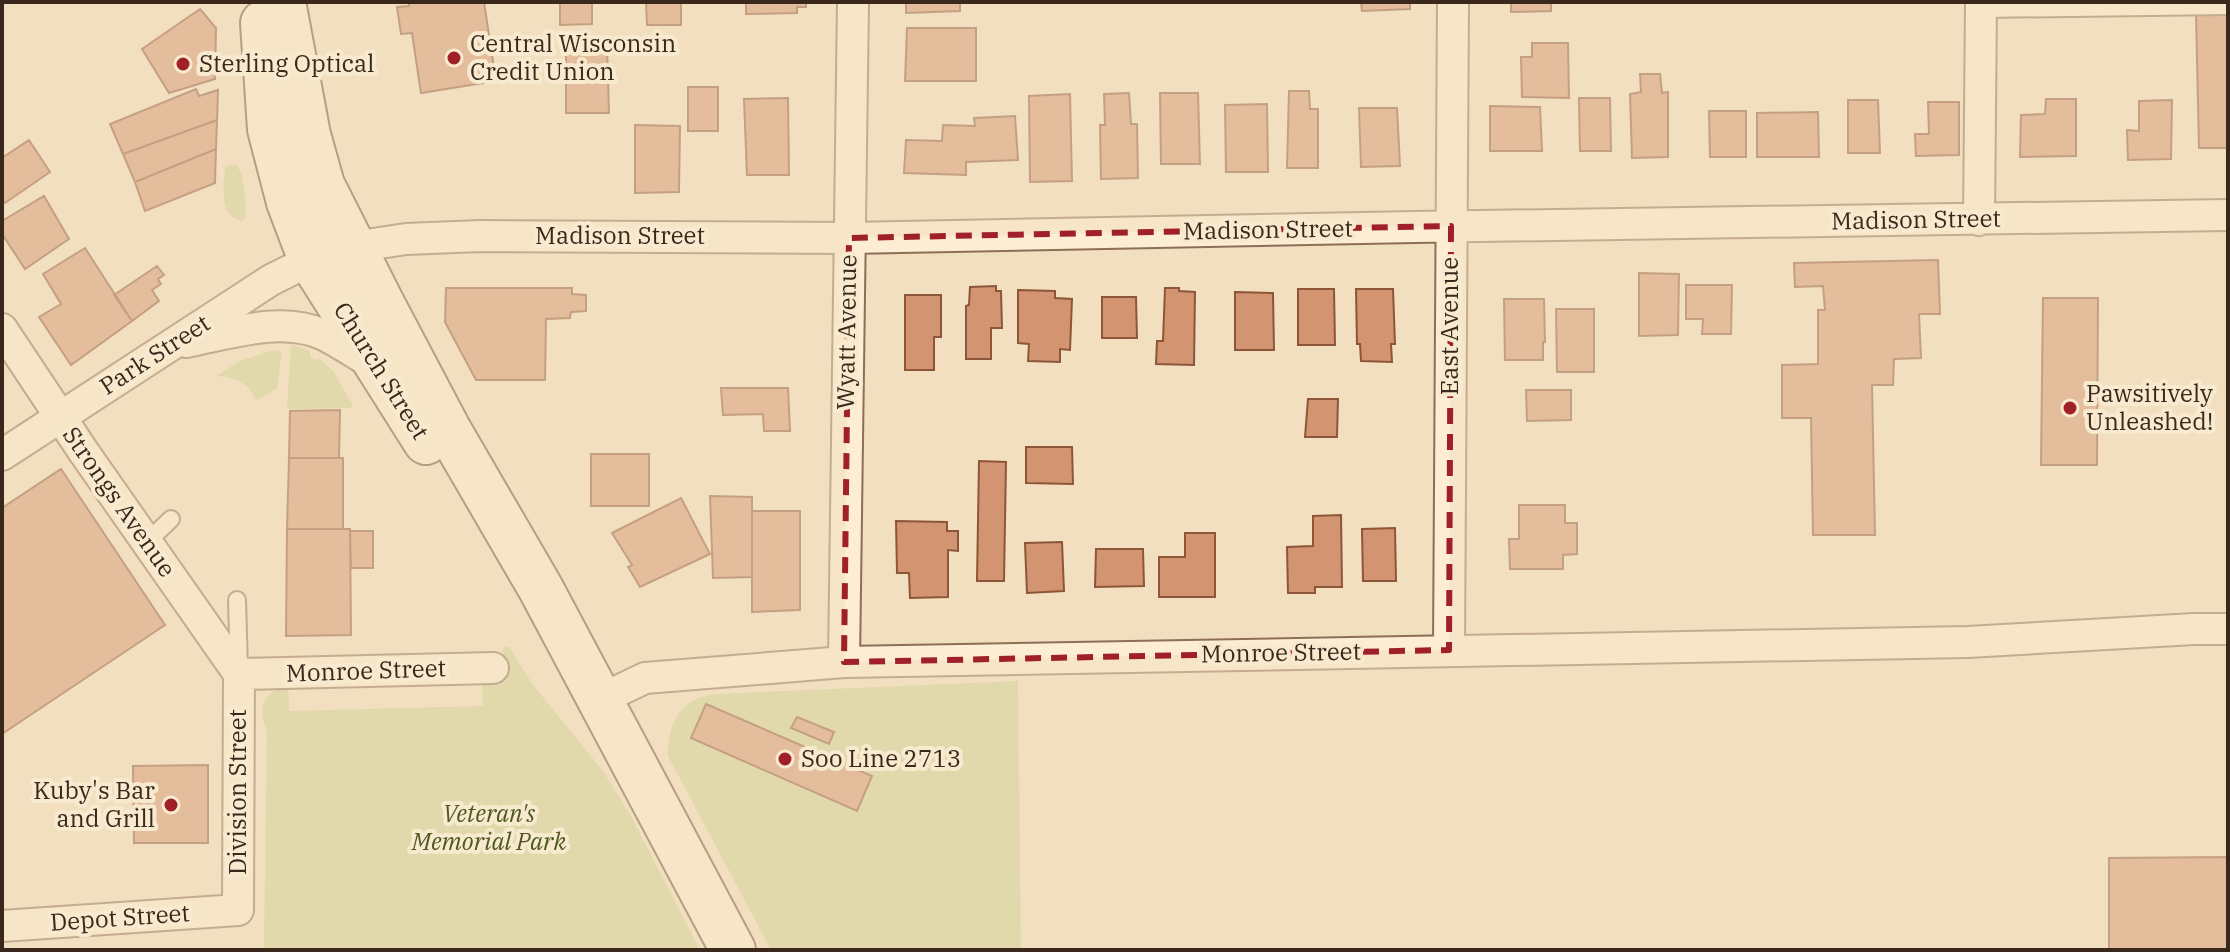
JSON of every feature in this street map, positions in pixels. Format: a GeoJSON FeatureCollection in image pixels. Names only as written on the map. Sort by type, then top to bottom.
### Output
{"type":"FeatureCollection","features":[{"type":"Feature","properties":{"kind":"main road","name":"Church Street"},"geometry":{"type":"LineString","coordinates":[[263,2],[270,129],[289,202],[311,260],[561,648],[599,700]]}},
{"type":"Feature","properties":{"kind":"main road","name":"Church Street"},"geometry":{"type":"LineString","coordinates":[[283,2],[311,147],[322,185],[448,429],[541,589],[733,950]]}},
{"type":"Feature","properties":{"kind":"street","name":"Wyatt Avenue"},"geometry":{"type":"LineString","coordinates":[[844,662],[853,2]]}},
{"type":"Feature","properties":{"kind":"street","name":"East Avenue"},"geometry":{"type":"LineString","coordinates":[[1449,650],[1453,2]]}},
{"type":"Feature","properties":{"kind":"street"},"geometry":{"type":"LineString","coordinates":[[1979,220],[1981,5]]}},
{"type":"Feature","properties":{"kind":"street","name":"Madison Street"},"geometry":{"type":"LineString","coordinates":[[311,260],[353,247],[406,239],[480,236],[849,238],[2228,215]]}},
{"type":"Feature","properties":{"kind":"street","name":"Park Street"},"geometry":{"type":"LineString","coordinates":[[2,455],[271,280],[311,260]]}},
{"type":"Feature","properties":{"kind":"street"},"geometry":{"type":"LineString","coordinates":[[168,345],[254,329],[291,326],[323,335],[377,366]]}},
{"type":"Feature","properties":{"kind":"street","name":"Strongs Avenue"},"geometry":{"type":"LineString","coordinates":[[2,329],[239,674]]}},
{"type":"Feature","properties":{"kind":"street","name":"Monroe Street"},"geometry":{"type":"LineString","coordinates":[[599,700],[645,678],[844,662],[1968,642],[2228,629]]}},
{"type":"Feature","properties":{"kind":"street","name":"Monroe Street"},"geometry":{"type":"LineString","coordinates":[[239,674],[493,668]]}},
{"type":"Feature","properties":{"kind":"street","name":"Division Street"},"geometry":{"type":"LineString","coordinates":[[238,910],[239,674]]}},
{"type":"Feature","properties":{"kind":"street","name":"Depot Street"},"geometry":{"type":"LineString","coordinates":[[2,926],[238,910]]}},
{"type":"Feature","properties":{"kind":"lane"},"geometry":{"type":"LineString","coordinates":[[1981,5],[2228,6]]}},
{"type":"Feature","properties":{"kind":"lane"},"geometry":{"type":"LineString","coordinates":[[147,542],[171,519]]}},
{"type":"Feature","properties":{"kind":"lane"},"geometry":{"type":"LineString","coordinates":[[237,600],[239,674]]}},
{"type":"Feature","properties":{"kind":"highlighted area"},"geometry":{"type":"Polygon","coordinates":[[[1451,226],[1449,650],[844,662],[849,238],[1451,226]]]}},
{"type":"Feature","properties":{"kind":"green space"},"geometry":{"type":"Polygon","coordinates":[[[236,165],[242,175],[244,189],[246,217],[242,221],[229,213],[224,200],[226,166],[236,165]]]}},
{"type":"Feature","properties":{"kind":"green space"},"geometry":{"type":"Polygon","coordinates":[[[291,345],[310,351],[310,357],[315,360],[319,358],[334,372],[353,406],[287,409],[291,345]]]}},
{"type":"Feature","properties":{"kind":"green space"},"geometry":{"type":"Polygon","coordinates":[[[273,350],[282,351],[277,388],[261,398],[255,399],[249,388],[240,382],[216,376],[240,361],[273,350]]]}},
{"type":"Feature","properties":{"kind":"green space","name":"Veteran's Memorial Park"},"geometry":{"type":"Polygon","coordinates":[[[503,647],[509,647],[533,685],[603,771],[632,818],[700,950],[264,950],[267,731],[263,716],[264,702],[272,692],[288,687],[289,711],[483,706],[482,682],[504,681],[503,647]]]}},
{"type":"Feature","properties":{"kind":"green space"},"geometry":{"type":"Polygon","coordinates":[[[1018,681],[1021,950],[771,950],[668,756],[671,732],[679,713],[695,700],[718,694],[1018,681]]]}},
{"type":"Feature","properties":{"kind":"building","name":"Central Wisconsin Credit Union"},"geometry":{"type":"Polygon","coordinates":[[[409,2],[484,2],[496,81],[421,93],[412,33],[401,34],[397,7],[409,6],[409,2]]]}},
{"type":"Feature","properties":{"kind":"building"},"geometry":{"type":"Polygon","coordinates":[[[560,2],[592,2],[592,24],[560,25],[560,2]]]}},
{"type":"Feature","properties":{"kind":"building"},"geometry":{"type":"Polygon","coordinates":[[[646,2],[681,2],[681,25],[647,25],[646,2]]]}},
{"type":"Feature","properties":{"kind":"building"},"geometry":{"type":"Polygon","coordinates":[[[746,2],[806,2],[806,7],[797,7],[797,13],[746,14],[746,2]]]}},
{"type":"Feature","properties":{"kind":"building"},"geometry":{"type":"Polygon","coordinates":[[[906,2],[960,2],[960,11],[906,13],[906,2]]]}},
{"type":"Feature","properties":{"kind":"building"},"geometry":{"type":"Polygon","coordinates":[[[1361,2],[1410,2],[1410,9],[1362,11],[1361,2]]]}},
{"type":"Feature","properties":{"kind":"building"},"geometry":{"type":"Polygon","coordinates":[[[1511,2],[1551,2],[1551,11],[1511,12],[1511,2]]]}},
{"type":"Feature","properties":{"kind":"building","name":"Sterling Optical"},"geometry":{"type":"Polygon","coordinates":[[[200,9],[216,28],[215,79],[169,93],[142,49],[200,9]]]}},
{"type":"Feature","properties":{"kind":"building"},"geometry":{"type":"Polygon","coordinates":[[[2228,12],[2228,148],[2199,148],[2196,13],[2228,12]]]}},
{"type":"Feature","properties":{"kind":"building"},"geometry":{"type":"Polygon","coordinates":[[[907,28],[976,28],[976,81],[905,81],[907,28]]]}},
{"type":"Feature","properties":{"kind":"building"},"geometry":{"type":"Polygon","coordinates":[[[1532,43],[1568,43],[1569,98],[1522,97],[1521,57],[1532,57],[1532,43]]]}},
{"type":"Feature","properties":{"kind":"building"},"geometry":{"type":"Polygon","coordinates":[[[566,44],[607,44],[609,113],[566,113],[566,44]]]}},
{"type":"Feature","properties":{"kind":"building"},"geometry":{"type":"Polygon","coordinates":[[[1640,74],[1660,74],[1662,93],[1668,92],[1668,157],[1632,158],[1630,94],[1641,92],[1640,74]]]}},
{"type":"Feature","properties":{"kind":"building"},"geometry":{"type":"Polygon","coordinates":[[[688,87],[718,87],[718,131],[688,131],[688,87]]]}},
{"type":"Feature","properties":{"kind":"building"},"geometry":{"type":"Polygon","coordinates":[[[196,89],[199,96],[218,90],[217,120],[123,154],[110,124],[196,89]]]}},
{"type":"Feature","properties":{"kind":"building"},"geometry":{"type":"Polygon","coordinates":[[[1289,91],[1309,91],[1310,109],[1318,109],[1318,168],[1287,168],[1289,91]]]}},
{"type":"Feature","properties":{"kind":"building"},"geometry":{"type":"Polygon","coordinates":[[[1129,93],[1131,124],[1137,124],[1138,178],[1101,179],[1100,125],[1105,125],[1104,94],[1129,93]]]}},
{"type":"Feature","properties":{"kind":"building"},"geometry":{"type":"Polygon","coordinates":[[[1160,93],[1198,93],[1200,164],[1161,164],[1160,93]]]}},
{"type":"Feature","properties":{"kind":"building"},"geometry":{"type":"Polygon","coordinates":[[[1070,94],[1072,181],[1030,182],[1029,96],[1070,94]]]}},
{"type":"Feature","properties":{"kind":"building"},"geometry":{"type":"Polygon","coordinates":[[[788,98],[789,175],[747,175],[744,99],[788,98]]]}},
{"type":"Feature","properties":{"kind":"building"},"geometry":{"type":"Polygon","coordinates":[[[1579,98],[1610,98],[1611,151],[1580,151],[1579,98]]]}},
{"type":"Feature","properties":{"kind":"building"},"geometry":{"type":"Polygon","coordinates":[[[2046,99],[2076,99],[2076,156],[2020,157],[2021,115],[2045,114],[2046,99]]]}},
{"type":"Feature","properties":{"kind":"building"},"geometry":{"type":"Polygon","coordinates":[[[1848,100],[1878,100],[1880,153],[1848,153],[1848,100]]]}},
{"type":"Feature","properties":{"kind":"building"},"geometry":{"type":"Polygon","coordinates":[[[2172,100],[2171,159],[2128,160],[2127,130],[2139,131],[2139,101],[2172,100]]]}},
{"type":"Feature","properties":{"kind":"building"},"geometry":{"type":"Polygon","coordinates":[[[1928,102],[1959,102],[1959,155],[1916,156],[1915,134],[1929,134],[1928,102]]]}},
{"type":"Feature","properties":{"kind":"building"},"geometry":{"type":"Polygon","coordinates":[[[1267,104],[1268,172],[1226,172],[1225,105],[1267,104]]]}},
{"type":"Feature","properties":{"kind":"building"},"geometry":{"type":"Polygon","coordinates":[[[1490,106],[1540,107],[1542,151],[1490,151],[1490,106]]]}},
{"type":"Feature","properties":{"kind":"building"},"geometry":{"type":"Polygon","coordinates":[[[1359,108],[1397,108],[1400,166],[1361,167],[1359,108]]]}},
{"type":"Feature","properties":{"kind":"building"},"geometry":{"type":"Polygon","coordinates":[[[1709,111],[1746,111],[1746,157],[1710,157],[1709,111]]]}},
{"type":"Feature","properties":{"kind":"building"},"geometry":{"type":"Polygon","coordinates":[[[1818,112],[1819,157],[1757,157],[1757,113],[1818,112]]]}},
{"type":"Feature","properties":{"kind":"building"},"geometry":{"type":"Polygon","coordinates":[[[1015,116],[1018,160],[966,162],[966,175],[904,173],[906,140],[942,141],[943,125],[975,126],[974,118],[1015,116]]]}},
{"type":"Feature","properties":{"kind":"building"},"geometry":{"type":"Polygon","coordinates":[[[217,120],[216,149],[135,182],[123,154],[217,120]]]}},
{"type":"Feature","properties":{"kind":"building"},"geometry":{"type":"Polygon","coordinates":[[[635,125],[680,126],[679,192],[635,193],[635,125]]]}},
{"type":"Feature","properties":{"kind":"building"},"geometry":{"type":"Polygon","coordinates":[[[29,140],[50,172],[5,203],[2,199],[2,158],[29,140]]]}},
{"type":"Feature","properties":{"kind":"building"},"geometry":{"type":"Polygon","coordinates":[[[216,149],[215,183],[145,211],[135,182],[216,149]]]}},
{"type":"Feature","properties":{"kind":"building"},"geometry":{"type":"Polygon","coordinates":[[[44,196],[69,239],[25,269],[2,234],[2,221],[44,196]]]}},
{"type":"Feature","properties":{"kind":"building"},"geometry":{"type":"Polygon","coordinates":[[[85,248],[132,321],[71,365],[39,317],[61,304],[43,274],[85,248]]]}},
{"type":"Feature","properties":{"kind":"building"},"geometry":{"type":"Polygon","coordinates":[[[1938,260],[1940,314],[1919,314],[1921,358],[1894,359],[1893,385],[1872,385],[1875,535],[1813,535],[1811,418],[1782,418],[1782,365],[1818,364],[1818,310],[1825,310],[1823,286],[1795,287],[1794,263],[1938,260]]]}},
{"type":"Feature","properties":{"kind":"building"},"geometry":{"type":"Polygon","coordinates":[[[157,266],[164,275],[158,279],[161,284],[152,290],[159,301],[132,321],[114,295],[157,266]]]}},
{"type":"Feature","properties":{"kind":"building"},"geometry":{"type":"Polygon","coordinates":[[[1639,273],[1679,274],[1678,335],[1639,336],[1639,273]]]}},
{"type":"Feature","properties":{"kind":"building"},"geometry":{"type":"Polygon","coordinates":[[[1686,285],[1732,285],[1731,334],[1702,334],[1703,319],[1686,319],[1686,285]]]}},
{"type":"Feature","properties":{"kind":"building"},"geometry":{"type":"Polygon","coordinates":[[[996,286],[996,291],[1001,291],[1002,328],[991,328],[991,359],[966,359],[966,306],[969,305],[970,287],[996,286]]]}},
{"type":"Feature","properties":{"kind":"building"},"geometry":{"type":"Polygon","coordinates":[[[446,288],[572,288],[572,294],[586,295],[586,311],[571,312],[570,318],[546,319],[545,380],[476,380],[445,322],[446,288]]]}},
{"type":"Feature","properties":{"kind":"building"},"geometry":{"type":"Polygon","coordinates":[[[1165,288],[1195,292],[1194,365],[1156,364],[1157,341],[1163,341],[1165,288]]]}},
{"type":"Feature","properties":{"kind":"building"},"geometry":{"type":"Polygon","coordinates":[[[1298,289],[1334,289],[1335,345],[1298,345],[1298,289]]]}},
{"type":"Feature","properties":{"kind":"building"},"geometry":{"type":"Polygon","coordinates":[[[1356,289],[1393,289],[1395,344],[1391,344],[1392,362],[1361,361],[1360,344],[1357,344],[1356,289]]]}},
{"type":"Feature","properties":{"kind":"building"},"geometry":{"type":"Polygon","coordinates":[[[1018,290],[1055,291],[1055,298],[1072,299],[1070,350],[1060,349],[1060,362],[1028,361],[1029,344],[1018,343],[1018,290]]]}},
{"type":"Feature","properties":{"kind":"building"},"geometry":{"type":"Polygon","coordinates":[[[1235,292],[1273,293],[1274,350],[1235,350],[1235,292]]]}},
{"type":"Feature","properties":{"kind":"building"},"geometry":{"type":"Polygon","coordinates":[[[905,295],[941,295],[941,337],[934,337],[934,370],[905,370],[905,295]]]}},
{"type":"Feature","properties":{"kind":"building"},"geometry":{"type":"Polygon","coordinates":[[[1102,297],[1136,297],[1137,338],[1102,338],[1102,297]]]}},
{"type":"Feature","properties":{"kind":"building","name":"Pawsitively Unleashed!"},"geometry":{"type":"Polygon","coordinates":[[[2043,298],[2098,298],[2097,465],[2041,465],[2043,298]]]}},
{"type":"Feature","properties":{"kind":"building"},"geometry":{"type":"Polygon","coordinates":[[[1504,299],[1544,299],[1543,360],[1505,360],[1504,299]]]}},
{"type":"Feature","properties":{"kind":"building"},"geometry":{"type":"Polygon","coordinates":[[[1556,309],[1594,309],[1594,372],[1557,372],[1556,309]]]}},
{"type":"Feature","properties":{"kind":"building"},"geometry":{"type":"Polygon","coordinates":[[[721,388],[788,388],[790,431],[764,431],[763,414],[723,415],[721,388]]]}},
{"type":"Feature","properties":{"kind":"building"},"geometry":{"type":"Polygon","coordinates":[[[1526,390],[1571,390],[1571,420],[1527,421],[1526,390]]]}},
{"type":"Feature","properties":{"kind":"building"},"geometry":{"type":"Polygon","coordinates":[[[1308,399],[1338,399],[1337,437],[1305,437],[1308,399]]]}},
{"type":"Feature","properties":{"kind":"building"},"geometry":{"type":"Polygon","coordinates":[[[340,410],[339,458],[289,458],[290,411],[340,410]]]}},
{"type":"Feature","properties":{"kind":"building"},"geometry":{"type":"Polygon","coordinates":[[[1026,447],[1072,447],[1073,484],[1026,483],[1026,447]]]}},
{"type":"Feature","properties":{"kind":"building"},"geometry":{"type":"Polygon","coordinates":[[[591,454],[649,454],[649,506],[591,506],[591,454]]]}},
{"type":"Feature","properties":{"kind":"building"},"geometry":{"type":"Polygon","coordinates":[[[289,458],[343,458],[343,529],[287,529],[289,458]]]}},
{"type":"Feature","properties":{"kind":"building"},"geometry":{"type":"Polygon","coordinates":[[[979,461],[1006,462],[1004,581],[977,581],[979,461]]]}},
{"type":"Feature","properties":{"kind":"building"},"geometry":{"type":"Polygon","coordinates":[[[61,469],[165,625],[2,734],[2,508],[61,469]]]}},
{"type":"Feature","properties":{"kind":"building"},"geometry":{"type":"Polygon","coordinates":[[[710,496],[752,497],[752,577],[713,578],[710,496]]]}},
{"type":"Feature","properties":{"kind":"building"},"geometry":{"type":"Polygon","coordinates":[[[681,498],[710,554],[640,587],[628,567],[632,565],[612,533],[681,498]]]}},
{"type":"Feature","properties":{"kind":"building"},"geometry":{"type":"Polygon","coordinates":[[[1519,505],[1565,505],[1565,523],[1577,523],[1577,554],[1563,555],[1563,569],[1510,569],[1509,539],[1519,539],[1519,505]]]}},
{"type":"Feature","properties":{"kind":"building"},"geometry":{"type":"Polygon","coordinates":[[[752,511],[800,511],[800,610],[752,612],[752,511]]]}},
{"type":"Feature","properties":{"kind":"building"},"geometry":{"type":"Polygon","coordinates":[[[1341,515],[1342,587],[1315,587],[1315,593],[1288,593],[1287,547],[1313,546],[1313,516],[1341,515]]]}},
{"type":"Feature","properties":{"kind":"building"},"geometry":{"type":"Polygon","coordinates":[[[896,521],[947,522],[947,531],[958,531],[958,551],[948,550],[948,597],[910,598],[909,573],[897,573],[896,521]]]}},
{"type":"Feature","properties":{"kind":"building"},"geometry":{"type":"Polygon","coordinates":[[[1395,528],[1396,581],[1363,581],[1362,529],[1395,528]]]}},
{"type":"Feature","properties":{"kind":"building"},"geometry":{"type":"Polygon","coordinates":[[[287,529],[350,529],[351,635],[286,636],[287,529]]]}},
{"type":"Feature","properties":{"kind":"building"},"geometry":{"type":"Polygon","coordinates":[[[350,531],[373,531],[373,568],[351,568],[350,531]]]}},
{"type":"Feature","properties":{"kind":"building"},"geometry":{"type":"Polygon","coordinates":[[[1185,533],[1215,533],[1215,597],[1159,597],[1159,557],[1185,557],[1185,533]]]}},
{"type":"Feature","properties":{"kind":"building"},"geometry":{"type":"Polygon","coordinates":[[[1062,542],[1064,591],[1027,593],[1025,543],[1062,542]]]}},
{"type":"Feature","properties":{"kind":"building"},"geometry":{"type":"Polygon","coordinates":[[[1096,549],[1143,549],[1144,586],[1095,587],[1096,549]]]}},
{"type":"Feature","properties":{"kind":"building"},"geometry":{"type":"Polygon","coordinates":[[[706,704],[872,776],[857,811],[691,738],[706,704]]]}},
{"type":"Feature","properties":{"kind":"building"},"geometry":{"type":"Polygon","coordinates":[[[797,717],[834,732],[829,744],[791,728],[797,717]]]}},
{"type":"Feature","properties":{"kind":"building","name":"Kuby's Bar and Grill"},"geometry":{"type":"Polygon","coordinates":[[[208,765],[208,843],[134,843],[133,766],[208,765]]]}},
{"type":"Feature","properties":{"kind":"building"},"geometry":{"type":"Polygon","coordinates":[[[2228,857],[2228,950],[2109,950],[2109,858],[2228,857]]]}},
{"type":"Feature","properties":{"kind":"place","name":"Central Wisconsin Credit Union"},"geometry":{"type":"Point","coordinates":[454,58]}},
{"type":"Feature","properties":{"kind":"place","name":"Sterling Optical"},"geometry":{"type":"Point","coordinates":[183,64]}},
{"type":"Feature","properties":{"kind":"place","name":"Pawsitively Unleashed!"},"geometry":{"type":"Point","coordinates":[2070,408]}},
{"type":"Feature","properties":{"kind":"place","name":"Soo Line 2713"},"geometry":{"type":"Point","coordinates":[785,759]}},
{"type":"Feature","properties":{"kind":"place","name":"Kuby's Bar and Grill"},"geometry":{"type":"Point","coordinates":[171,805]}}]}
